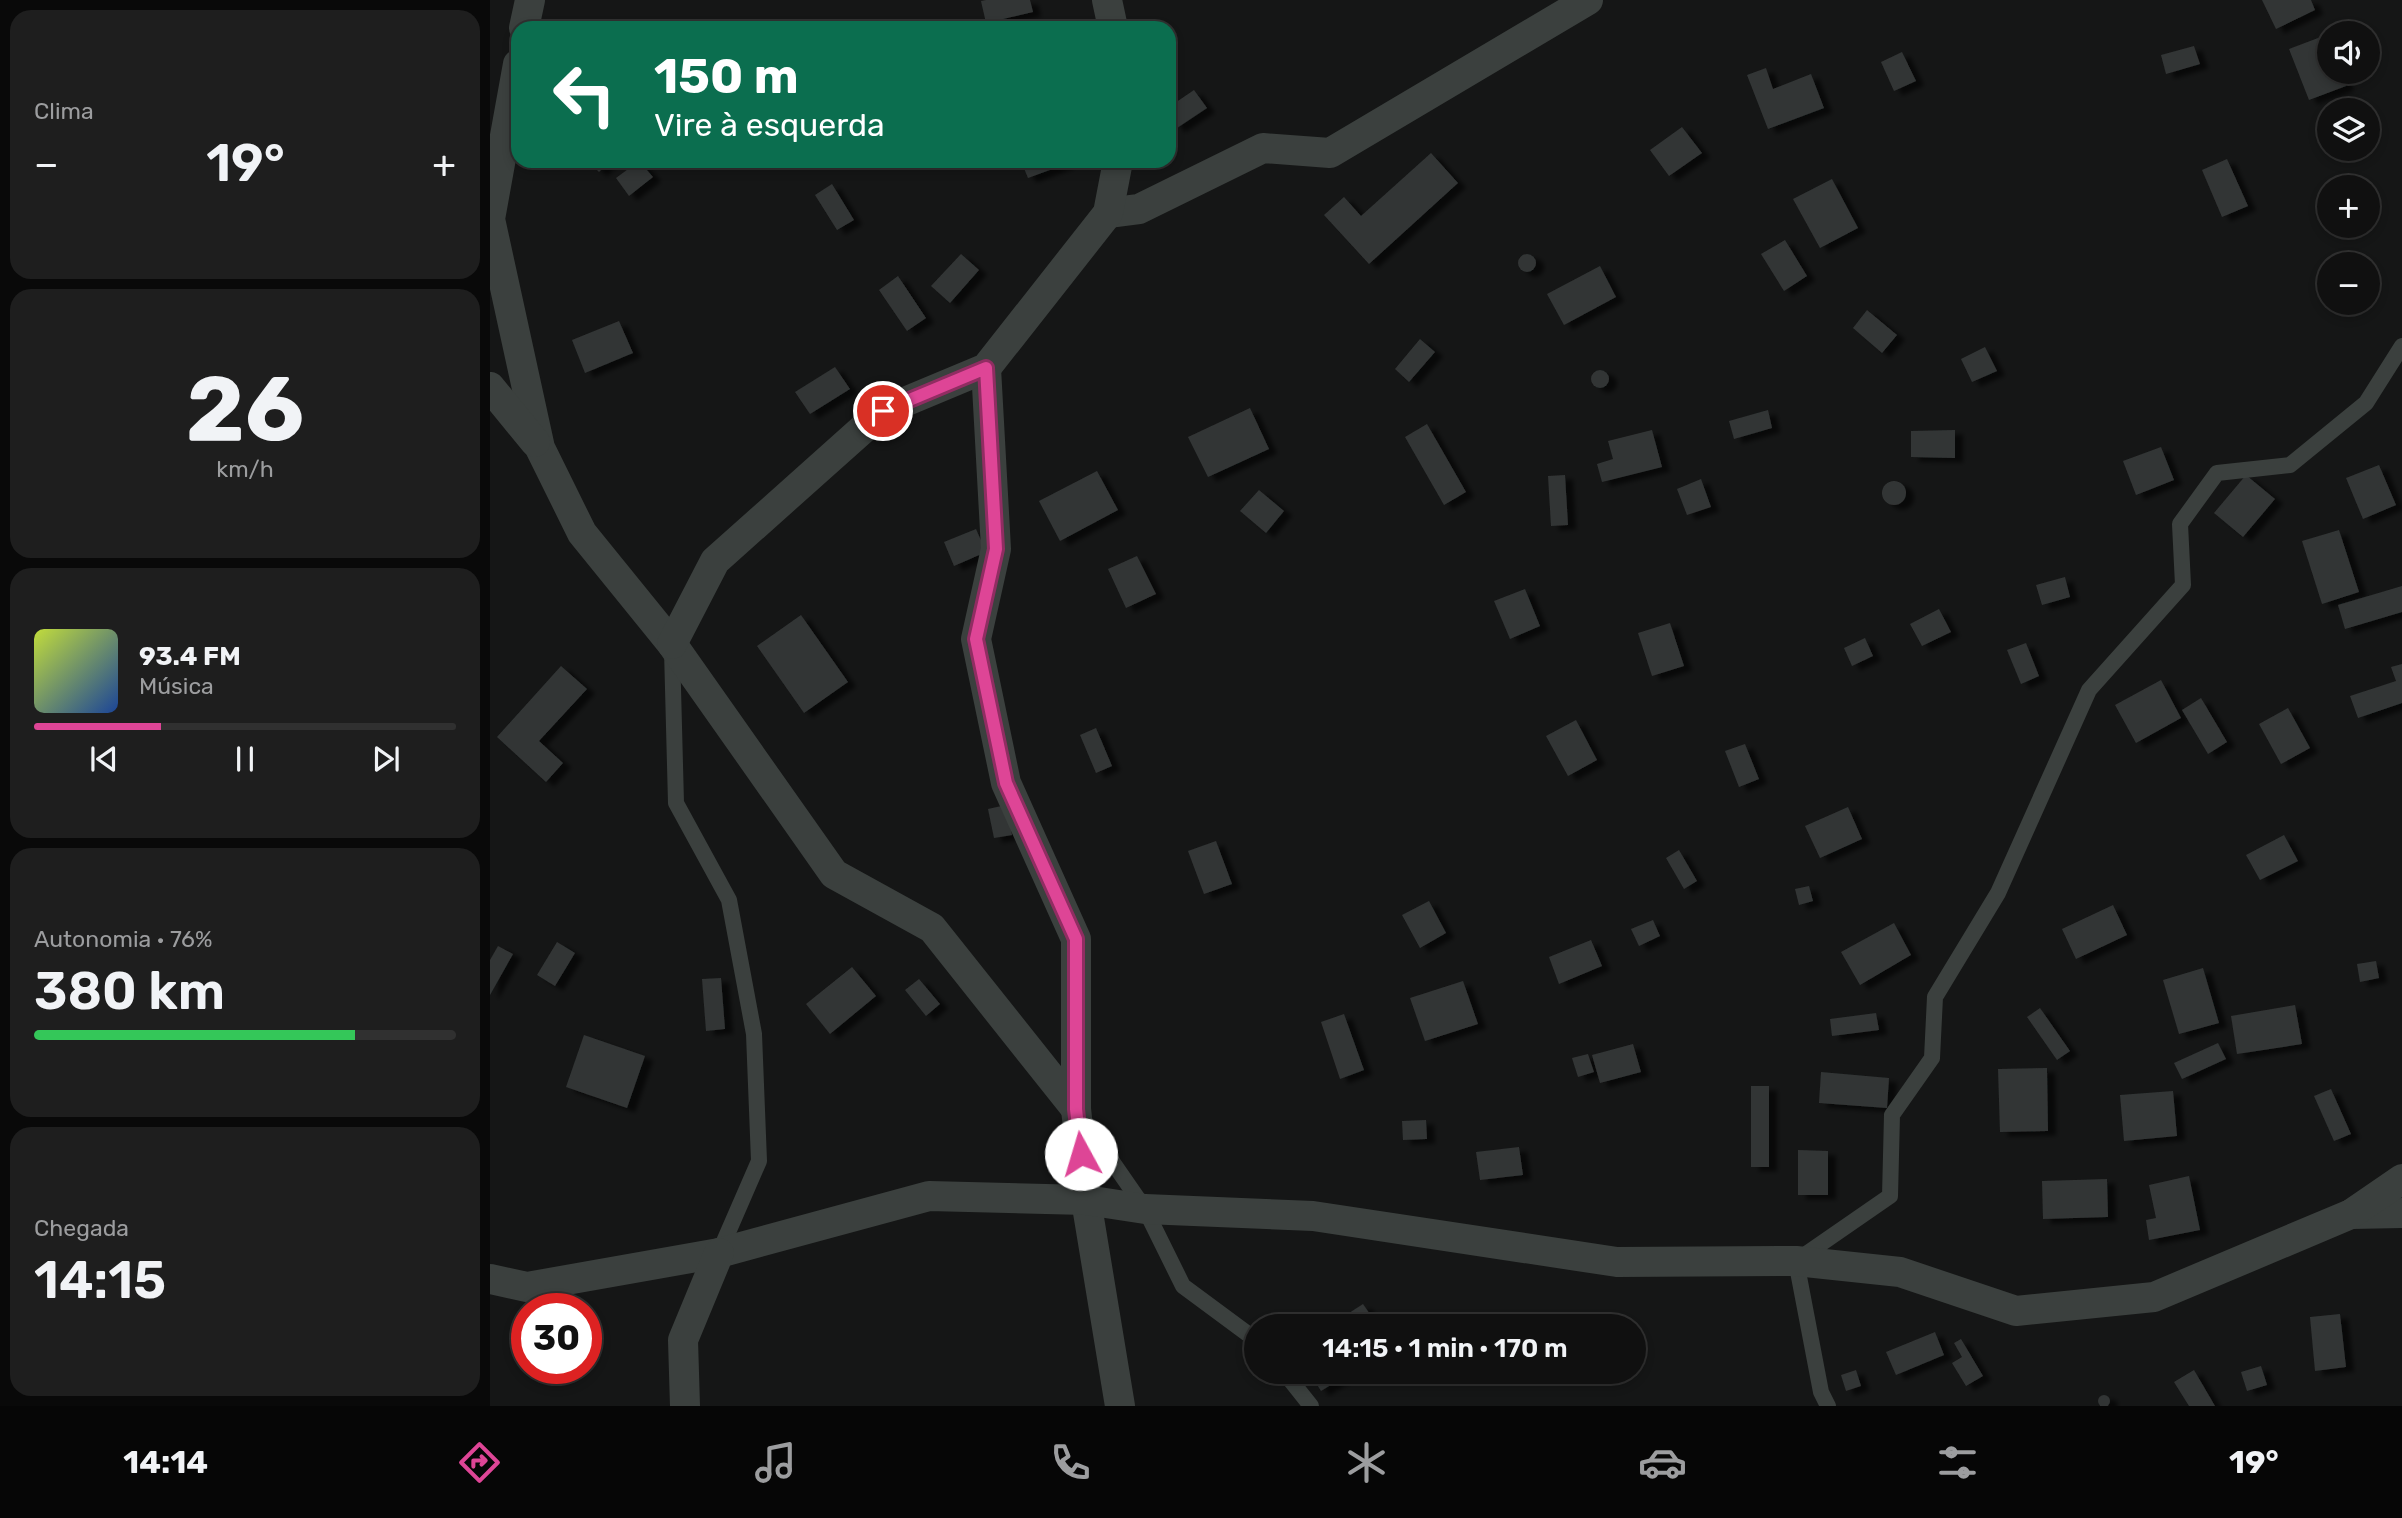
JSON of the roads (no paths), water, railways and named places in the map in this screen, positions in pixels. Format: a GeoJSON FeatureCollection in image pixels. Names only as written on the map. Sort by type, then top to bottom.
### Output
{"type":"FeatureCollection","features":[{"type":"Feature","properties":{"kind":"street"},"geometry":{"type":"LineString","coordinates":[[526,21],[530,0]]}},
{"type":"Feature","properties":{"kind":"street"},"geometry":{"type":"LineString","coordinates":[[1107,0],[1112,21]]}},
{"type":"Feature","properties":{"kind":"street"},"geometry":{"type":"LineString","coordinates":[[1108,213],[1139,209],[1263,148],[1330,153],[1588,0]]}},
{"type":"Feature","properties":{"kind":"street"},"geometry":{"type":"LineString","coordinates":[[511,103],[490,219],[540,448]]}},
{"type":"Feature","properties":{"kind":"street"},"geometry":{"type":"LineString","coordinates":[[672,644],[715,561],[883,411],[986,368],[1108,213],[1117,168]]}},
{"type":"Feature","properties":{"kind":"street"},"geometry":{"type":"LineString","coordinates":[[986,368],[996,549],[976,639],[1006,783],[1076,939],[1076,1109],[1086,1200],[1120,1406]]}},
{"type":"Feature","properties":{"kind":"street"},"geometry":{"type":"LineString","coordinates":[[490,387],[540,448],[582,533],[672,644],[834,874],[932,928],[1076,1109]]}},
{"type":"Feature","properties":{"kind":"street"},"geometry":{"type":"LineString","coordinates":[[490,1279],[527,1287],[719,1253],[929,1196],[1086,1200],[1145,1209],[1313,1216],[1617,1262],[1796,1261],[1900,1272],[2016,1311],[2154,1297],[2351,1214],[2402,1179]]}},
{"type":"Feature","properties":{"kind":"street"},"geometry":{"type":"LineString","coordinates":[[2351,1214],[2402,1213]]}},
{"type":"Feature","properties":{"kind":"street"},"geometry":{"type":"LineString","coordinates":[[685,1406],[683,1340],[719,1253]]}},
{"type":"Feature","properties":{"kind":"lane"},"geometry":{"type":"LineString","coordinates":[[1828,1406],[1821,1392],[1796,1261],[1890,1196],[1892,1115],[1932,1058],[1935,997],[1998,892],[2089,690],[2183,586],[2180,524],[2217,473],[2291,465],[2366,403],[2402,346]]}},
{"type":"Feature","properties":{"kind":"lane"},"geometry":{"type":"LineString","coordinates":[[672,644],[676,803],[729,900],[754,1034],[759,1161],[719,1253]]}},
{"type":"Feature","properties":{"kind":"lane"},"geometry":{"type":"LineString","coordinates":[[1076,1109],[1145,1209],[1183,1286],[1244,1331]]}},
{"type":"Feature","properties":{"kind":"lane"},"geometry":{"type":"LineString","coordinates":[[1294,1384],[1311,1406]]}}]}
